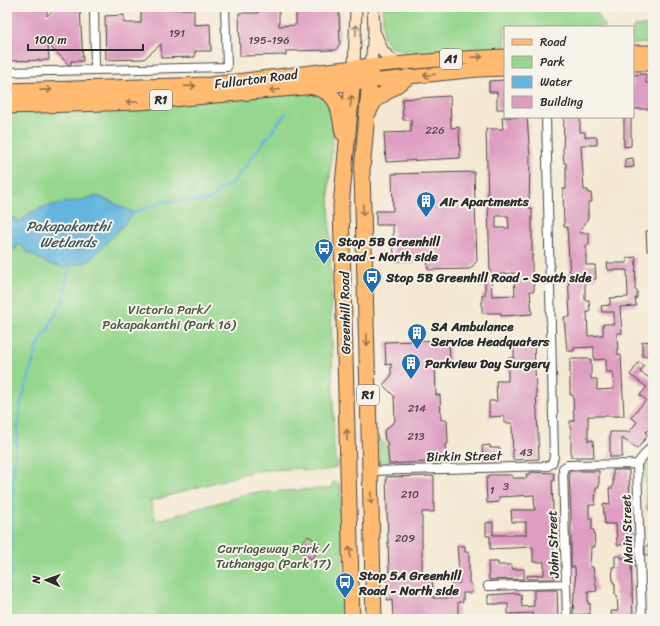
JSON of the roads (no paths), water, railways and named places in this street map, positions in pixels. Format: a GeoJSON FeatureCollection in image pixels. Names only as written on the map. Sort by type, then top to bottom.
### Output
{"type":"FeatureCollection","features":[{"type":"Feature","properties":{"kind":"highway","name":"Fullarton Road"},"geometry":{"type":"LineString","coordinates":[[7,91],[210,85],[371,66]]}},
{"type":"Feature","properties":{"kind":"highway","name":"Greenhill Road"},"geometry":{"type":"LineString","coordinates":[[371,66],[362,171],[374,619]]}},
{"type":"Feature","properties":{"kind":"highway","name":"Greenhill Road"},"geometry":{"type":"LineString","coordinates":[[352,619],[341,206],[354,68]]}},
{"type":"Feature","properties":{"kind":"highway"},"geometry":{"type":"LineString","coordinates":[[368,113],[378,98],[408,77]]}},
{"type":"Feature","properties":{"kind":"highway","name":"Fullarton Road"},"geometry":{"type":"LineString","coordinates":[[7,106],[139,102],[370,81]]}},
{"type":"Feature","properties":{"kind":"highway","name":"R1"},"geometry":{"type":"LineString","coordinates":[[314,87],[327,91],[338,105],[346,147]]}},
{"type":"Feature","properties":{"kind":"main road","name":"Greenhill Road"},"geometry":{"type":"LineString","coordinates":[[354,68],[356,7]]}},
{"type":"Feature","properties":{"kind":"main road","name":"Greenhill Road"},"geometry":{"type":"LineString","coordinates":[[371,66],[374,31],[373,7]]}},
{"type":"Feature","properties":{"kind":"main road"},"geometry":{"type":"LineString","coordinates":[[374,31],[383,52],[396,63]]}},
{"type":"Feature","properties":{"kind":"main road"},"geometry":{"type":"LineString","coordinates":[[634,52],[653,52]]}},
{"type":"Feature","properties":{"kind":"main road","name":"Fullarton Road"},"geometry":{"type":"LineString","coordinates":[[371,66],[504,56]]}},
{"type":"Feature","properties":{"kind":"main road"},"geometry":{"type":"LineString","coordinates":[[634,64],[653,64]]}},
{"type":"Feature","properties":{"kind":"main road","name":"Fullarton Road"},"geometry":{"type":"LineString","coordinates":[[370,81],[504,69]]}},
{"type":"Feature","properties":{"kind":"street"},"geometry":{"type":"LineString","coordinates":[[94,7],[95,69]]}},
{"type":"Feature","properties":{"kind":"street","name":"Fullarton Road"},"geometry":{"type":"LineString","coordinates":[[7,72],[227,67],[225,7]]}},
{"type":"Feature","properties":{"kind":"street","name":"Birkin Street"},"geometry":{"type":"LineString","coordinates":[[370,471],[548,466],[552,463],[554,457],[546,118]]}},
{"type":"Feature","properties":{"kind":"street"},"geometry":{"type":"LineString","coordinates":[[637,464],[653,444]]}},
{"type":"Feature","properties":{"kind":"street","name":"John Street"},"geometry":{"type":"LineString","coordinates":[[567,619],[563,468],[568,465],[637,464]]}},
{"type":"Feature","properties":{"kind":"street","name":"Main Street"},"geometry":{"type":"LineString","coordinates":[[637,464],[642,619]]}},
{"type":"Feature","properties":{"kind":"street"},"geometry":{"type":"LineString","coordinates":[[488,586],[566,584]]}},
{"type":"Feature","properties":{"kind":"water","name":"Pakapakanthi Wetlands"},"geometry":{"type":"Polygon","coordinates":[[[93,196],[101,197],[135,213],[88,262],[63,267],[49,264],[25,251],[22,245],[17,245],[17,248],[7,253],[7,218],[14,218],[16,221],[22,221],[27,215],[35,210],[93,196]]]}},
{"type":"Feature","properties":{"kind":"waterway"},"geometry":{"type":"LineString","coordinates":[[133,213],[162,202],[211,200],[222,188],[233,182],[286,113]]}},
{"type":"Feature","properties":{"kind":"waterway"},"geometry":{"type":"LineString","coordinates":[[10,577],[13,480],[20,406],[38,345],[58,311],[64,297],[68,272],[72,262]]}},
{"type":"Feature","properties":{"kind":"waterway"},"geometry":{"type":"LineString","coordinates":[[7,604],[9,585]]}},
{"type":"Feature","properties":{"kind":"place","name":"Air Apartments"},"geometry":{"type":"Point","coordinates":[426,218]}},
{"type":"Feature","properties":{"kind":"place","name":"Stop 5B Greenhill Road - North side"},"geometry":{"type":"Point","coordinates":[324,265]}},
{"type":"Feature","properties":{"kind":"place","name":"Stop 5B Greenhill Road - South side"},"geometry":{"type":"Point","coordinates":[372,294]}},
{"type":"Feature","properties":{"kind":"place","name":"SA Ambulance Service Headquaters"},"geometry":{"type":"Point","coordinates":[417,350]}},
{"type":"Feature","properties":{"kind":"place","name":"Parkview Day Surgery"},"geometry":{"type":"Point","coordinates":[411,380]}},
{"type":"Feature","properties":{"kind":"place","name":"Stop 5A Greenhill Road - North side"},"geometry":{"type":"Point","coordinates":[345,599]}},
{"type":"Feature","properties":{"kind":"park label","name":"Victoria Park/ Pakapakanthi (Park 16)"},"geometry":{"type":"Point","coordinates":[169,316]}},
{"type":"Feature","properties":{"kind":"park label","name":"Carriageway Park / Tuthangga (Park 17)"},"geometry":{"type":"Point","coordinates":[273,556]}}]}
